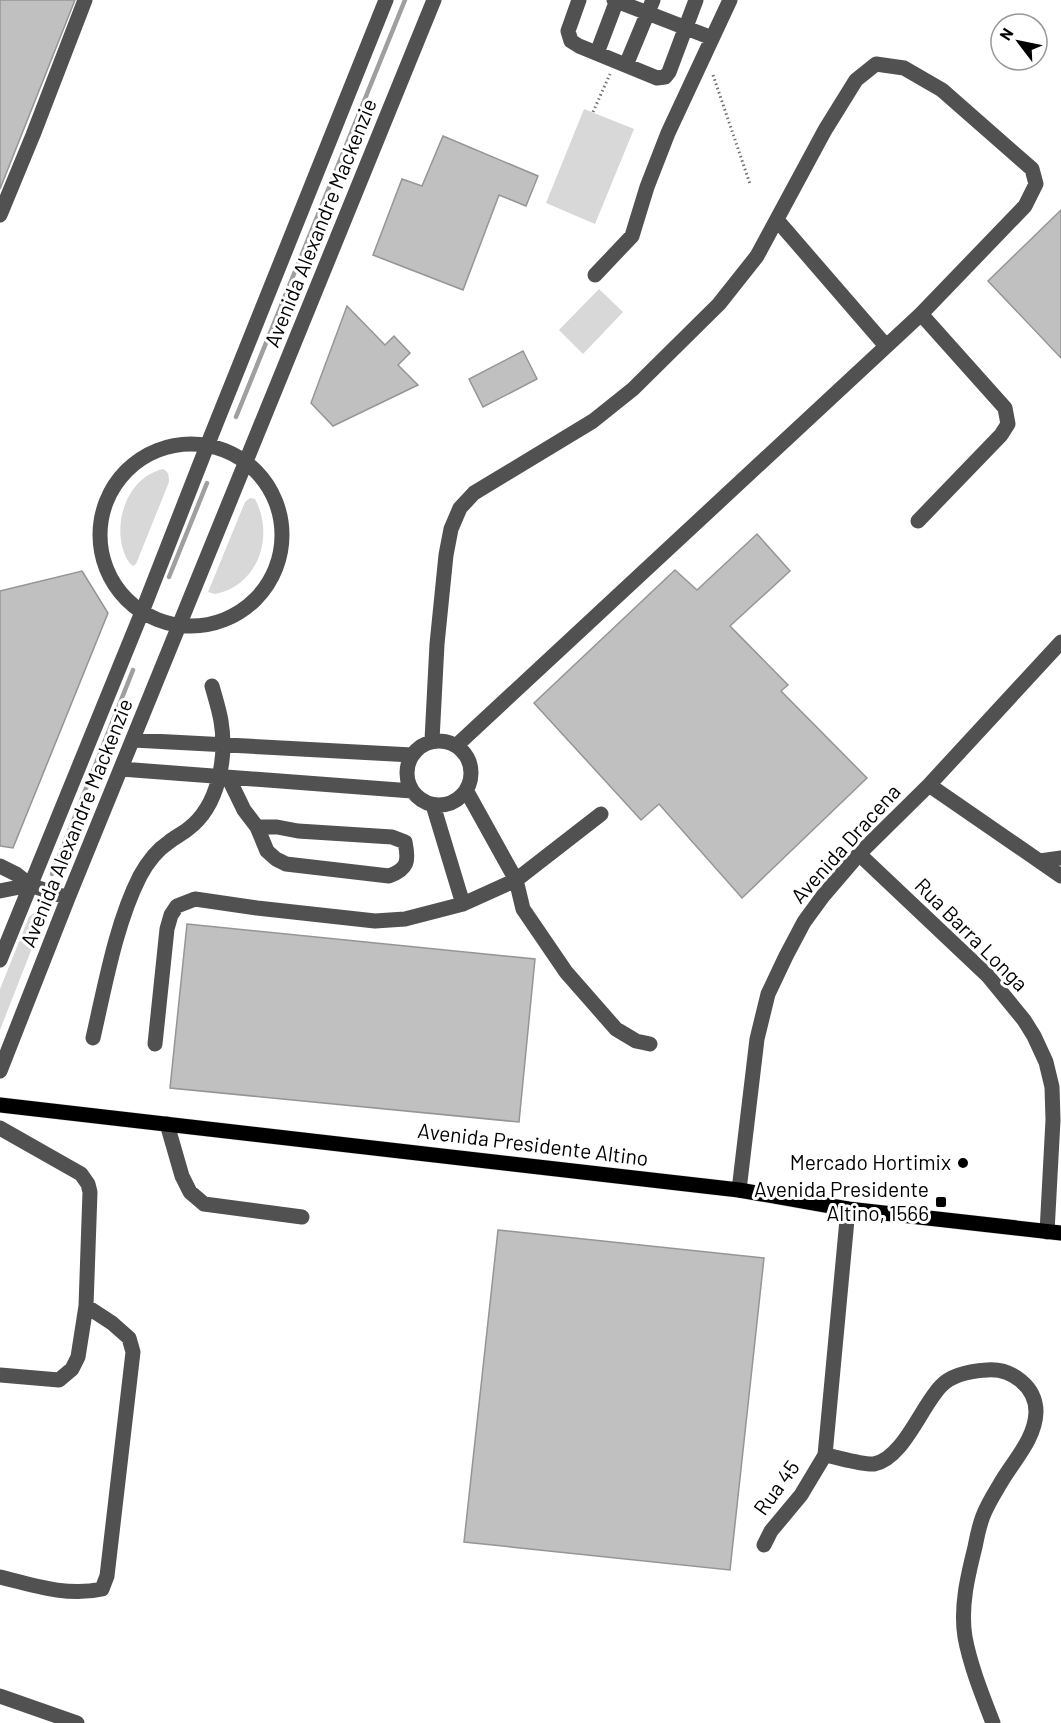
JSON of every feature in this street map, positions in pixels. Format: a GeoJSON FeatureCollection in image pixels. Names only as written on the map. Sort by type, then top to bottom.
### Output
{"type":"FeatureCollection","features":[{"type":"Feature","properties":{"kind":"main road","name":"Avenida Presidente Altino"},"geometry":{"type":"LineString","coordinates":[[0,1105],[739,1190],[848,1209],[1054,1232]]}},
{"type":"Feature","properties":{"kind":"street"},"geometry":{"type":"LineString","coordinates":[[0,216],[85,0]]}},
{"type":"Feature","properties":{"kind":"street","name":"Avenida Alexandre Mackenzie"},"geometry":{"type":"LineString","coordinates":[[0,960],[7,924],[30,885],[142,612],[386,0]]}},
{"type":"Feature","properties":{"kind":"street","name":"Avenida Alexandre Mackenzie"},"geometry":{"type":"LineString","coordinates":[[0,1071],[4,1046],[122,769],[435,0]]}},
{"type":"Feature","properties":{"kind":"street"},"geometry":{"type":"LineString","coordinates":[[579,0],[568,31],[571,41],[657,78],[664,77],[669,72],[696,0]]}},
{"type":"Feature","properties":{"kind":"street"},"geometry":{"type":"LineString","coordinates":[[597,53],[616,0],[650,7],[686,28],[712,38]]}},
{"type":"Feature","properties":{"kind":"street"},"geometry":{"type":"LineString","coordinates":[[595,275],[632,236],[647,187],[668,133],[730,0]]}},
{"type":"Feature","properties":{"kind":"street"},"geometry":{"type":"LineString","coordinates":[[626,65],[650,7]]}},
{"type":"Feature","properties":{"kind":"street"},"geometry":{"type":"LineString","coordinates":[[432,740],[437,644],[446,555],[451,529],[460,508],[474,493],[594,421],[633,389],[719,304],[757,256],[825,130],[856,80],[876,64],[904,68],[942,90],[1032,169],[1036,184],[1025,206],[921,314],[457,745]]}},
{"type":"Feature","properties":{"kind":"street"},"geometry":{"type":"LineString","coordinates":[[777,220],[886,346]]}},
{"type":"Feature","properties":{"kind":"street"},"geometry":{"type":"LineString","coordinates":[[918,521],[1001,435],[1008,424],[1005,408],[921,314]]}},
{"type":"Feature","properties":{"kind":"street"},"geometry":{"type":"LineString","coordinates":[[173,446],[207,446],[227,452],[246,462],[270,491],[279,514],[282,539],[275,569],[259,596],[240,612],[217,623],[192,627],[160,621],[133,606],[117,590],[106,570],[100,536],[106,503],[124,474],[142,459],[173,446]]}},
{"type":"Feature","properties":{"kind":"street","name":"Avenida Dracena"},"geometry":{"type":"LineString","coordinates":[[739,1190],[757,1039],[768,994],[804,922],[859,854],[928,785],[1061,642]]}},
{"type":"Feature","properties":{"kind":"street"},"geometry":{"type":"LineString","coordinates":[[212,686],[221,721],[224,777],[257,827],[267,850],[276,859],[286,864],[389,876],[404,867],[409,857],[405,842],[392,837],[257,827]]}},
{"type":"Feature","properties":{"kind":"street"},"geometry":{"type":"LineString","coordinates":[[133,740],[412,755]]}},
{"type":"Feature","properties":{"kind":"street"},"geometry":{"type":"LineString","coordinates":[[432,740],[445,740],[457,745],[466,754],[471,766],[471,778],[466,790],[458,800],[446,805],[433,805],[421,800],[412,791],[407,780],[407,767],[412,755],[420,746],[432,740]]}},
{"type":"Feature","properties":{"kind":"street"},"geometry":{"type":"LineString","coordinates":[[122,769],[412,791]]}},
{"type":"Feature","properties":{"kind":"street"},"geometry":{"type":"LineString","coordinates":[[93,1038],[115,946],[140,876],[151,859],[167,843],[189,829],[203,815],[224,777]]}},
{"type":"Feature","properties":{"kind":"street"},"geometry":{"type":"LineString","coordinates":[[928,785],[1061,876]]}},
{"type":"Feature","properties":{"kind":"street"},"geometry":{"type":"LineString","coordinates":[[466,790],[516,879],[522,909],[566,972],[616,1029],[636,1041],[650,1044]]}},
{"type":"Feature","properties":{"kind":"street"},"geometry":{"type":"LineString","coordinates":[[433,805],[463,904]]}},
{"type":"Feature","properties":{"kind":"street"},"geometry":{"type":"LineString","coordinates":[[155,1044],[167,928],[177,906],[195,899],[375,921],[405,919],[463,904],[516,879],[602,814]]}},
{"type":"Feature","properties":{"kind":"street","name":"Rua Barra Longa"},"geometry":{"type":"LineString","coordinates":[[859,854],[988,976],[1019,1013],[1034,1036],[1046,1062],[1052,1087],[1054,1232]]}},
{"type":"Feature","properties":{"kind":"street"},"geometry":{"type":"LineString","coordinates":[[1040,861],[1061,858]]}},
{"type":"Feature","properties":{"kind":"street"},"geometry":{"type":"LineString","coordinates":[[0,866],[16,874],[30,885],[68,898]]}},
{"type":"Feature","properties":{"kind":"street"},"geometry":{"type":"LineString","coordinates":[[0,891],[30,885]]}},
{"type":"Feature","properties":{"kind":"street"},"geometry":{"type":"LineString","coordinates":[[167,1124],[182,1176],[190,1192],[204,1204],[302,1216]]}},
{"type":"Feature","properties":{"kind":"street"},"geometry":{"type":"LineString","coordinates":[[0,1128],[81,1174],[90,1192],[86,1306],[78,1357],[72,1369],[59,1380],[0,1375]]}},
{"type":"Feature","properties":{"kind":"street"},"geometry":{"type":"LineString","coordinates":[[848,1209],[825,1455],[874,1464],[889,1456],[906,1439],[941,1385],[955,1376],[976,1371],[994,1369],[1015,1375],[1028,1389],[1036,1406],[1034,1423],[1020,1455],[1001,1482],[983,1516],[965,1595],[964,1635],[993,1723]]}},
{"type":"Feature","properties":{"kind":"street"},"geometry":{"type":"LineString","coordinates":[[0,1577],[48,1589],[89,1592],[102,1589],[108,1576],[133,1352],[129,1338],[112,1323],[86,1306]]}},
{"type":"Feature","properties":{"kind":"street","name":"Rua 45"},"geometry":{"type":"LineString","coordinates":[[764,1545],[771,1531],[801,1495],[825,1455]]}},
{"type":"Feature","properties":{"kind":"street"},"geometry":{"type":"LineString","coordinates":[[0,1696],[77,1723]]}},
{"type":"Feature","properties":{"kind":"path"},"geometry":{"type":"LineString","coordinates":[[712,73],[750,184]]}},
{"type":"Feature","properties":{"kind":"path"},"geometry":{"type":"LineString","coordinates":[[593,112],[610,74]]}},
{"type":"Feature","properties":{"kind":"shaded area"},"geometry":{"type":"Polygon","coordinates":[[[584,109],[634,129],[595,224],[546,203],[584,109]]]}},
{"type":"Feature","properties":{"kind":"shaded area"},"geometry":{"type":"Polygon","coordinates":[[[599,289],[623,312],[583,354],[559,330],[599,289]]]}},
{"type":"Feature","properties":{"kind":"shaded area"},"geometry":{"type":"Polygon","coordinates":[[[163,469],[168,474],[169,482],[136,564],[133,566],[127,560],[122,546],[120,534],[123,510],[127,499],[142,480],[151,473],[163,469]]]}},
{"type":"Feature","properties":{"kind":"shaded area"},"geometry":{"type":"Polygon","coordinates":[[[250,498],[255,499],[261,513],[263,528],[259,557],[252,570],[242,581],[230,589],[215,594],[208,592],[245,502],[250,498]]]}},
{"type":"Feature","properties":{"kind":"shaded area"},"geometry":{"type":"Polygon","coordinates":[[[35,912],[40,914],[43,920],[0,1030],[0,989],[29,917],[35,912]]]}},
{"type":"Feature","properties":{"kind":"building"},"geometry":{"type":"Polygon","coordinates":[[[0,0],[75,0],[0,189],[0,0]]]}},
{"type":"Feature","properties":{"kind":"building"},"geometry":{"type":"Polygon","coordinates":[[[443,136],[538,176],[526,206],[499,195],[463,290],[373,255],[402,179],[422,186],[443,136]]]}},
{"type":"Feature","properties":{"kind":"building"},"geometry":{"type":"Polygon","coordinates":[[[1061,210],[1061,358],[988,281],[1061,210]]]}},
{"type":"Feature","properties":{"kind":"building"},"geometry":{"type":"Polygon","coordinates":[[[347,306],[385,345],[394,336],[410,353],[398,365],[418,385],[333,426],[311,403],[347,306]]]}},
{"type":"Feature","properties":{"kind":"building"},"geometry":{"type":"Polygon","coordinates":[[[523,351],[537,379],[483,407],[469,379],[523,351]]]}},
{"type":"Feature","properties":{"kind":"building"},"geometry":{"type":"Polygon","coordinates":[[[757,534],[790,571],[730,626],[788,685],[781,691],[867,778],[742,898],[659,804],[641,820],[534,703],[675,570],[697,590],[757,534]]]}},
{"type":"Feature","properties":{"kind":"building"},"geometry":{"type":"Polygon","coordinates":[[[82,571],[108,613],[13,848],[0,846],[0,591],[82,571]]]}},
{"type":"Feature","properties":{"kind":"building"},"geometry":{"type":"Polygon","coordinates":[[[187,924],[535,959],[519,1122],[170,1088],[187,924]]]}},
{"type":"Feature","properties":{"kind":"building"},"geometry":{"type":"Polygon","coordinates":[[[498,1230],[764,1258],[730,1570],[464,1542],[498,1230]]]}},
{"type":"Feature","properties":{"kind":"waterway"},"geometry":{"type":"LineString","coordinates":[[236,417],[405,0]]}},
{"type":"Feature","properties":{"kind":"waterway"},"geometry":{"type":"LineString","coordinates":[[169,577],[207,483]]}},
{"type":"Feature","properties":{"kind":"waterway"},"geometry":{"type":"LineString","coordinates":[[52,874],[133,670]]}},
{"type":"Feature","properties":{"kind":"place","name":"Mercado Hortimix"},"geometry":{"type":"Point","coordinates":[963,1163]}},
{"type":"Feature","properties":{"kind":"place","name":"Avenida Presidente Altino, 1566"},"geometry":{"type":"Point","coordinates":[941,1202]}}]}
